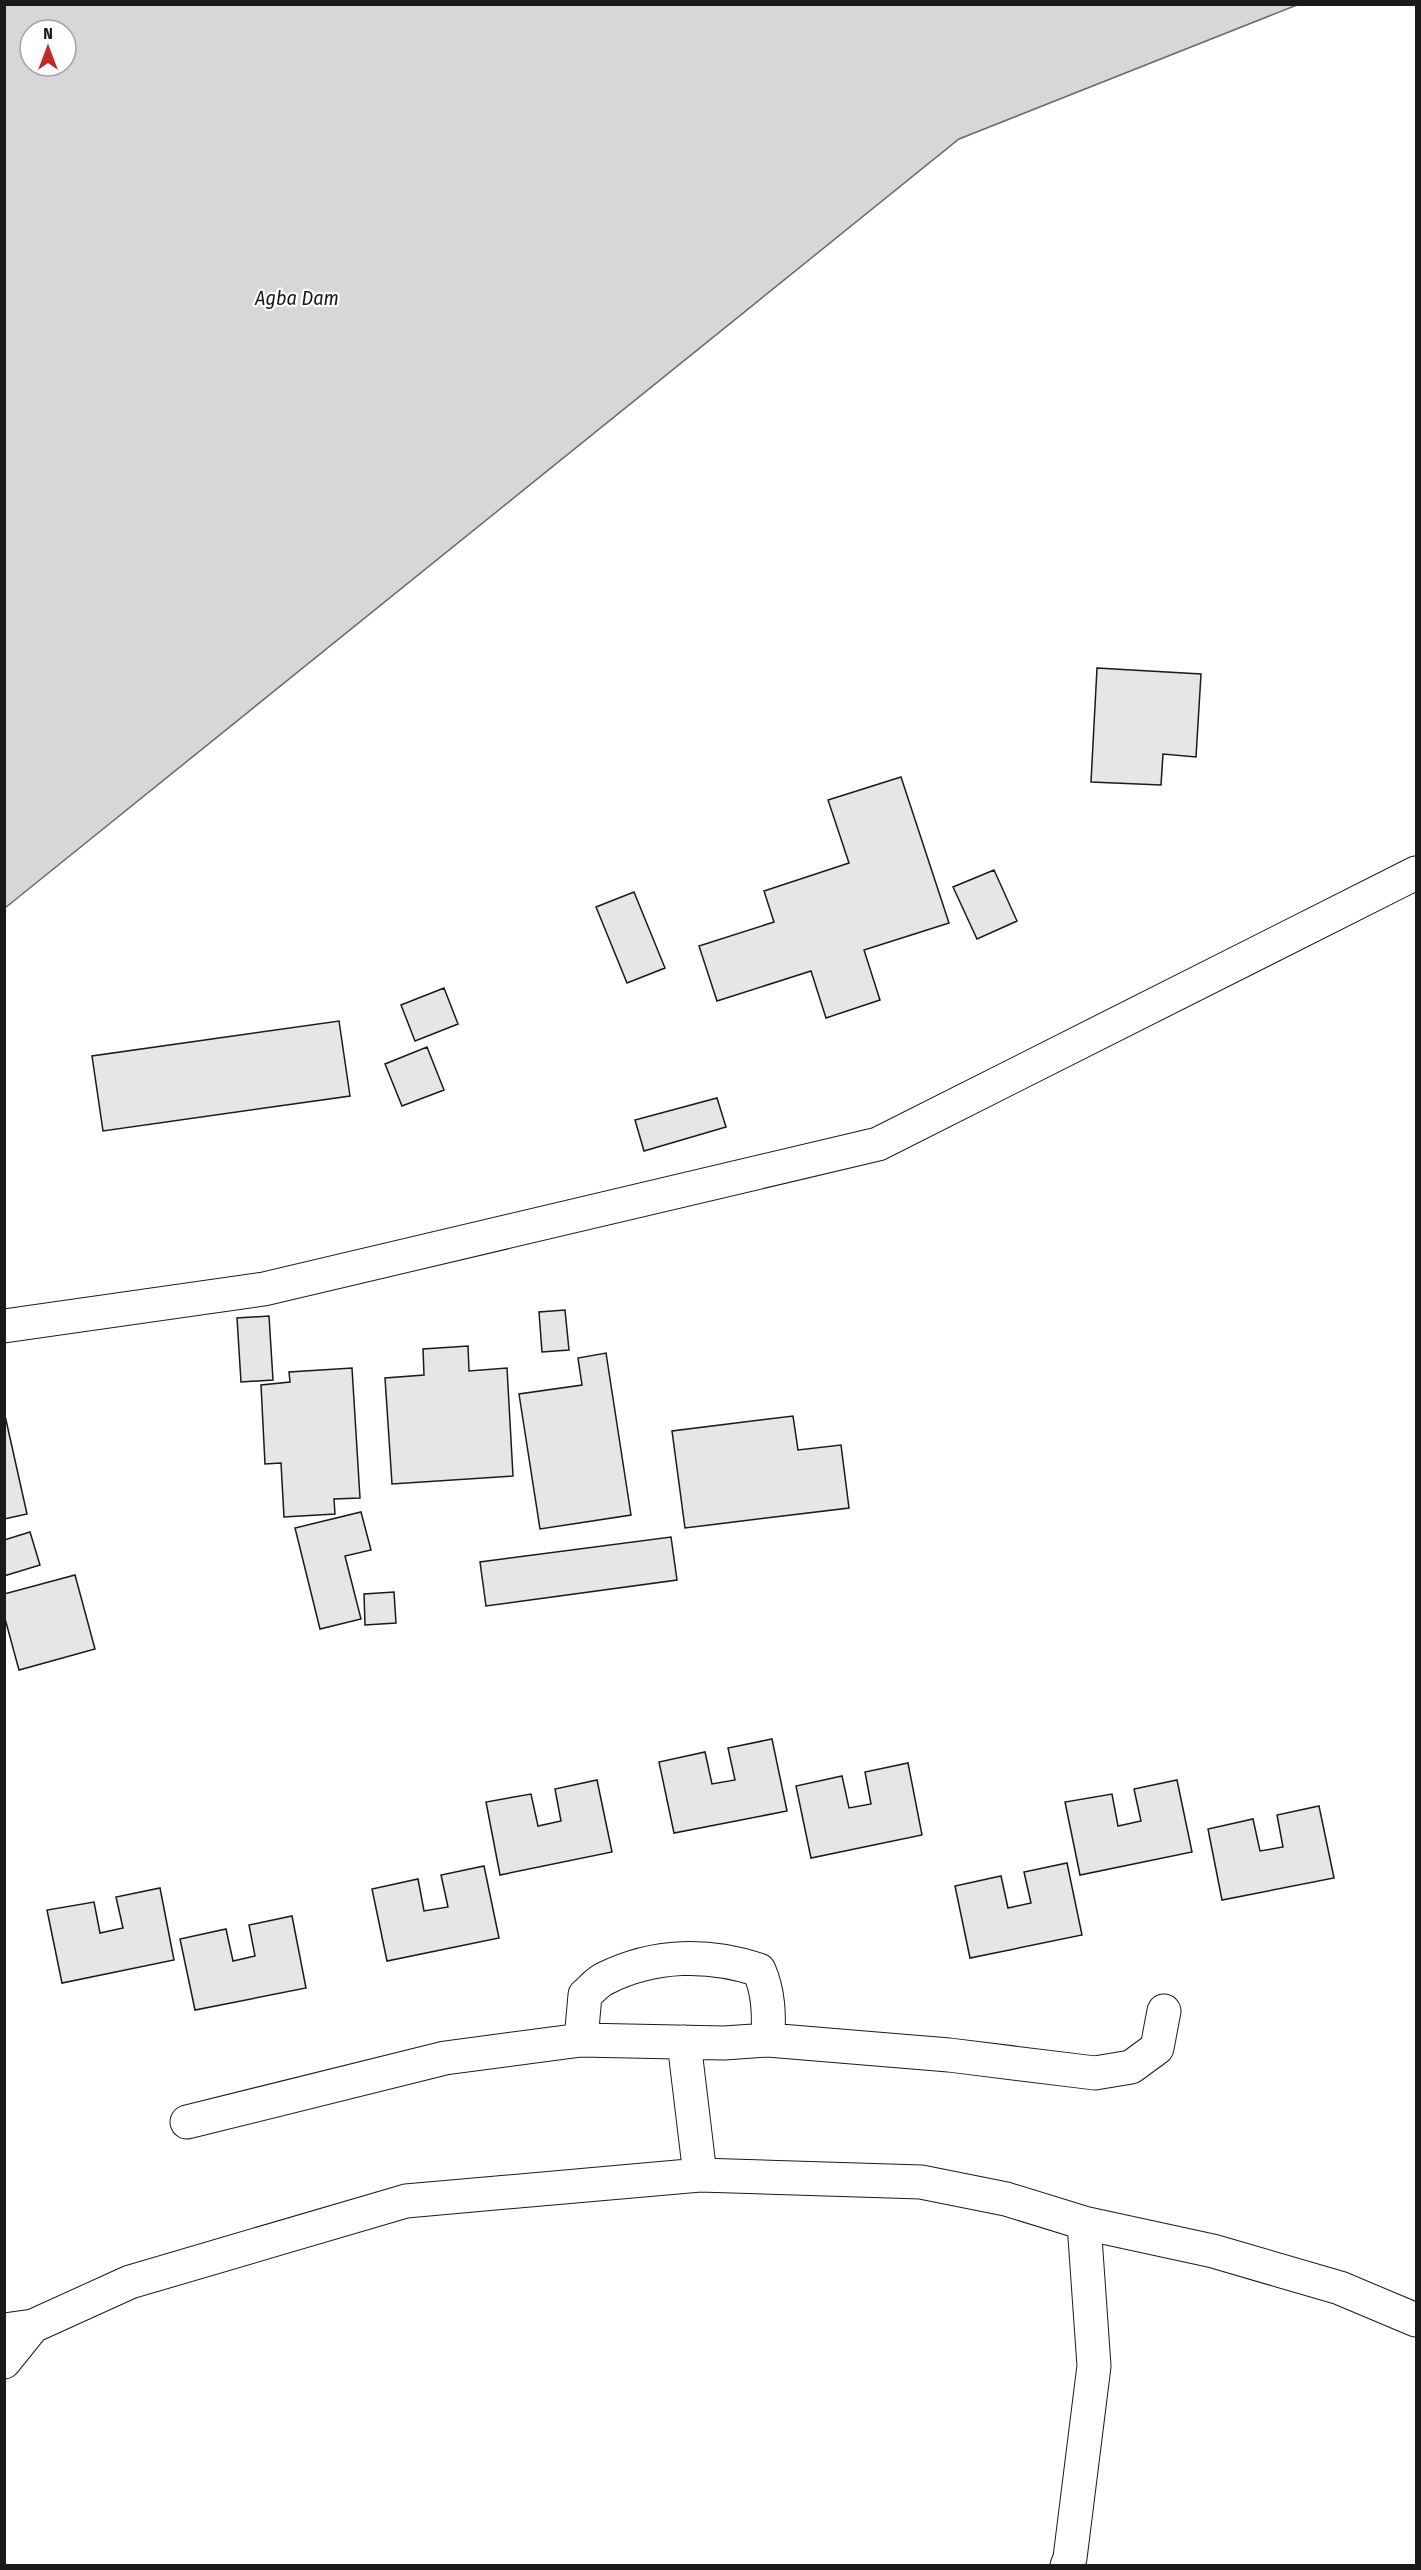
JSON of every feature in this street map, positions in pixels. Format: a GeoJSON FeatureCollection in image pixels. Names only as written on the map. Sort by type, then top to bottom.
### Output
{"type":"FeatureCollection","features":[{"type":"Feature","properties":{"kind":"street"},"geometry":{"type":"LineString","coordinates":[[4,1326],[264,1289],[878,1144],[1416,873]]}},
{"type":"Feature","properties":{"kind":"street"},"geometry":{"type":"LineString","coordinates":[[581,2040],[585,1995],[604,1978],[669,1959],[707,1957],[735,1962],[759,1971],[766,1987],[770,2016],[768,2040]]}},
{"type":"Feature","properties":{"kind":"street"},"geometry":{"type":"LineString","coordinates":[[187,2122],[445,2058],[581,2040],[724,2043],[768,2040],[949,2055],[1095,2073],[1131,2067],[1156,2048],[1164,2011]]}},
{"type":"Feature","properties":{"kind":"street"},"geometry":{"type":"LineString","coordinates":[[684,2042],[700,2175]]}},
{"type":"Feature","properties":{"kind":"street"},"geometry":{"type":"LineString","coordinates":[[4,2362],[19,2328],[130,2282],[406,2201],[700,2175],[921,2182],[1006,2199],[1084,2223],[1213,2251],[1340,2288],[1416,2320]]}},
{"type":"Feature","properties":{"kind":"street"},"geometry":{"type":"LineString","coordinates":[[1067,2565],[1070,2558],[1094,2366],[1084,2223]]}},
{"type":"Feature","properties":{"kind":"water","name":"Agba Dam"},"geometry":{"type":"Polygon","coordinates":[[[5,4],[1297,4],[959,139],[5,908],[5,4]]]}},
{"type":"Feature","properties":{"kind":"building"},"geometry":{"type":"Polygon","coordinates":[[[1097,668],[1201,674],[1196,757],[1163,754],[1161,785],[1091,782],[1097,668]]]}},
{"type":"Feature","properties":{"kind":"building"},"geometry":{"type":"Polygon","coordinates":[[[901,777],[949,923],[864,950],[880,1000],[826,1018],[811,971],[717,1001],[699,946],[774,922],[764,891],[849,863],[828,800],[901,777]]]}},
{"type":"Feature","properties":{"kind":"building"},"geometry":{"type":"Polygon","coordinates":[[[994,870],[1017,921],[977,939],[953,887],[994,870]]]}},
{"type":"Feature","properties":{"kind":"building"},"geometry":{"type":"Polygon","coordinates":[[[634,892],[665,968],[627,983],[596,907],[634,892]]]}},
{"type":"Feature","properties":{"kind":"building"},"geometry":{"type":"Polygon","coordinates":[[[444,988],[458,1024],[415,1041],[401,1005],[444,988]]]}},
{"type":"Feature","properties":{"kind":"building"},"geometry":{"type":"Polygon","coordinates":[[[339,1021],[350,1096],[103,1131],[92,1056],[339,1021]]]}},
{"type":"Feature","properties":{"kind":"building"},"geometry":{"type":"Polygon","coordinates":[[[427,1047],[444,1090],[402,1106],[385,1064],[427,1047]]]}},
{"type":"Feature","properties":{"kind":"building"},"geometry":{"type":"Polygon","coordinates":[[[717,1098],[726,1127],[644,1151],[635,1120],[717,1098]]]}},
{"type":"Feature","properties":{"kind":"building"},"geometry":{"type":"Polygon","coordinates":[[[565,1310],[569,1350],[542,1352],[539,1312],[565,1310]]]}},
{"type":"Feature","properties":{"kind":"building"},"geometry":{"type":"Polygon","coordinates":[[[269,1316],[273,1380],[241,1382],[237,1318],[269,1316]]]}},
{"type":"Feature","properties":{"kind":"building"},"geometry":{"type":"Polygon","coordinates":[[[468,1346],[469,1371],[507,1368],[513,1476],[392,1484],[385,1378],[424,1375],[423,1349],[468,1346]]]}},
{"type":"Feature","properties":{"kind":"building"},"geometry":{"type":"Polygon","coordinates":[[[606,1353],[631,1515],[540,1529],[519,1394],[582,1385],[578,1358],[606,1353]]]}},
{"type":"Feature","properties":{"kind":"building"},"geometry":{"type":"Polygon","coordinates":[[[352,1368],[360,1498],[334,1499],[335,1514],[284,1517],[281,1463],[265,1464],[261,1385],[290,1382],[289,1372],[352,1368]]]}},
{"type":"Feature","properties":{"kind":"building"},"geometry":{"type":"Polygon","coordinates":[[[4,1411],[27,1514],[4,1519],[4,1411]]]}},
{"type":"Feature","properties":{"kind":"building"},"geometry":{"type":"Polygon","coordinates":[[[793,1416],[798,1450],[841,1445],[849,1508],[685,1528],[672,1431],[793,1416]]]}},
{"type":"Feature","properties":{"kind":"building"},"geometry":{"type":"Polygon","coordinates":[[[361,1512],[371,1550],[345,1556],[361,1619],[320,1629],[295,1528],[361,1512]]]}},
{"type":"Feature","properties":{"kind":"building"},"geometry":{"type":"Polygon","coordinates":[[[30,1532],[40,1565],[4,1576],[4,1540],[30,1532]]]}},
{"type":"Feature","properties":{"kind":"building"},"geometry":{"type":"Polygon","coordinates":[[[671,1537],[677,1580],[486,1606],[480,1562],[671,1537]]]}},
{"type":"Feature","properties":{"kind":"building"},"geometry":{"type":"Polygon","coordinates":[[[75,1575],[95,1649],[19,1670],[4,1615],[4,1594],[75,1575]]]}},
{"type":"Feature","properties":{"kind":"building"},"geometry":{"type":"Polygon","coordinates":[[[394,1592],[396,1623],[365,1625],[364,1594],[394,1592]]]}},
{"type":"Feature","properties":{"kind":"building"},"geometry":{"type":"Polygon","coordinates":[[[772,1739],[787,1811],[674,1833],[659,1762],[705,1752],[712,1784],[735,1780],[728,1748],[772,1739]]]}},
{"type":"Feature","properties":{"kind":"building"},"geometry":{"type":"Polygon","coordinates":[[[908,1763],[922,1835],[811,1858],[796,1786],[842,1776],[849,1808],[871,1804],[865,1772],[908,1763]]]}},
{"type":"Feature","properties":{"kind":"building"},"geometry":{"type":"Polygon","coordinates":[[[597,1780],[612,1852],[500,1875],[486,1802],[531,1794],[538,1826],[561,1821],[555,1789],[597,1780]]]}},
{"type":"Feature","properties":{"kind":"building"},"geometry":{"type":"Polygon","coordinates":[[[1177,1780],[1192,1852],[1080,1875],[1065,1802],[1112,1794],[1118,1826],[1141,1821],[1134,1789],[1177,1780]]]}},
{"type":"Feature","properties":{"kind":"building"},"geometry":{"type":"Polygon","coordinates":[[[1319,1806],[1334,1878],[1222,1900],[1208,1829],[1253,1819],[1260,1851],[1283,1847],[1277,1815],[1319,1806]]]}},
{"type":"Feature","properties":{"kind":"building"},"geometry":{"type":"Polygon","coordinates":[[[1067,1863],[1082,1935],[970,1958],[955,1886],[1001,1876],[1008,1908],[1031,1903],[1024,1872],[1067,1863]]]}},
{"type":"Feature","properties":{"kind":"building"},"geometry":{"type":"Polygon","coordinates":[[[484,1866],[499,1938],[387,1961],[372,1889],[418,1879],[424,1911],[448,1907],[441,1875],[484,1866]]]}},
{"type":"Feature","properties":{"kind":"building"},"geometry":{"type":"Polygon","coordinates":[[[160,1888],[174,1960],[62,1983],[47,1910],[94,1902],[100,1933],[123,1928],[116,1897],[160,1888]]]}},
{"type":"Feature","properties":{"kind":"building"},"geometry":{"type":"Polygon","coordinates":[[[292,1916],[306,1988],[195,2010],[180,1939],[226,1929],[233,1961],[255,1956],[249,1925],[292,1916]]]}}]}
